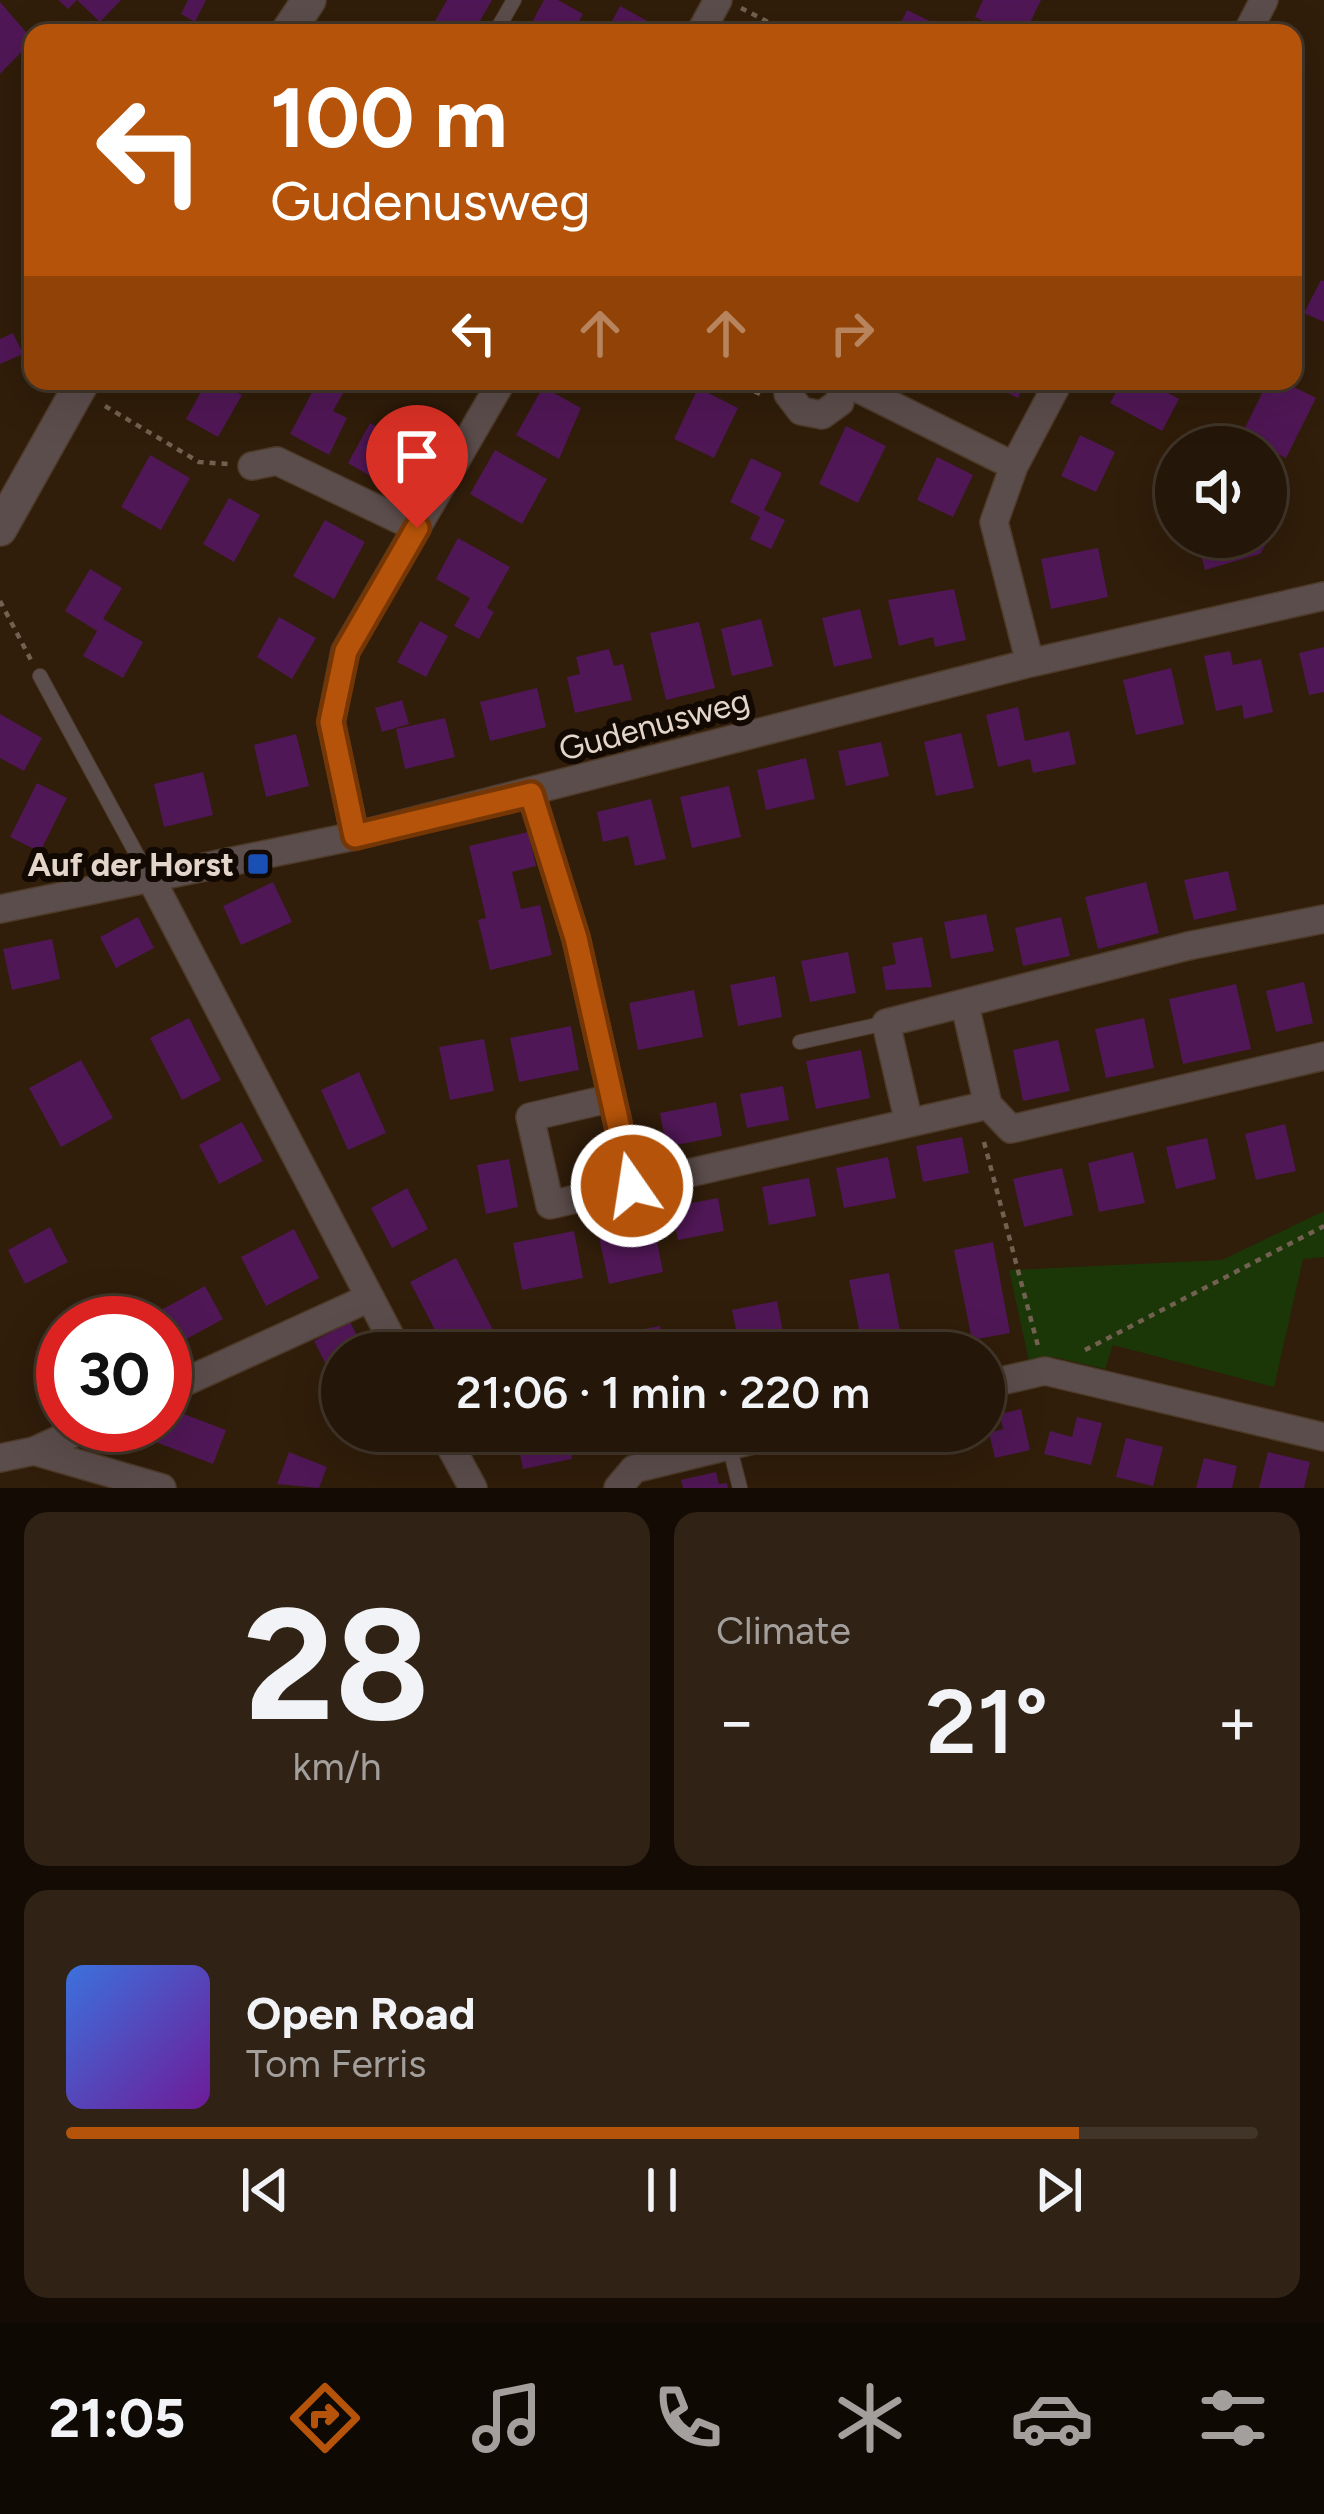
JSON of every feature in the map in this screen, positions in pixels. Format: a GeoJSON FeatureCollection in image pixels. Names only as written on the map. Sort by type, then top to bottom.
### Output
{"type":"FeatureCollection","features":[{"type":"Feature","properties":{"kind":"street"},"geometry":{"type":"LineString","coordinates":[[0,529],[77,390]]}},
{"type":"Feature","properties":{"kind":"street"},"geometry":{"type":"LineString","coordinates":[[355,836],[331,722],[346,651],[497,390]]}},
{"type":"Feature","properties":{"kind":"street"},"geometry":{"type":"LineString","coordinates":[[789,390],[800,411],[822,415],[840,402],[841,390]]}},
{"type":"Feature","properties":{"kind":"street"},"geometry":{"type":"LineString","coordinates":[[860,390],[1014,466]]}},
{"type":"Feature","properties":{"kind":"street"},"geometry":{"type":"LineString","coordinates":[[1030,663],[994,522],[1014,466],[1054,390]]}},
{"type":"Feature","properties":{"kind":"street"},"geometry":{"type":"LineString","coordinates":[[252,466],[277,461],[417,528]]}},
{"type":"Feature","properties":{"kind":"street","name":"Gudenusweg"},"geometry":{"type":"LineString","coordinates":[[0,909],[355,836],[1030,663],[1324,596]]}},
{"type":"Feature","properties":{"kind":"street"},"geometry":{"type":"LineString","coordinates":[[531,794],[576,938],[632,1186]]}},
{"type":"Feature","properties":{"kind":"street"},"geometry":{"type":"LineString","coordinates":[[149,877],[388,1332]]}},
{"type":"Feature","properties":{"kind":"street"},"geometry":{"type":"LineString","coordinates":[[909,1123],[886,1023],[1188,946],[1324,919]]}},
{"type":"Feature","properties":{"kind":"street"},"geometry":{"type":"LineString","coordinates":[[965,1005],[981,1106],[1011,1130],[1324,1056]]}},
{"type":"Feature","properties":{"kind":"street"},"geometry":{"type":"LineString","coordinates":[[612,1098],[530,1117],[550,1205],[981,1106]]}},
{"type":"Feature","properties":{"kind":"street"},"geometry":{"type":"LineString","coordinates":[[192,1379],[369,1298]]}},
{"type":"Feature","properties":{"kind":"street"},"geometry":{"type":"LineString","coordinates":[[1005,1380],[1045,1371],[1324,1437]]}},
{"type":"Feature","properties":{"kind":"street"},"geometry":{"type":"LineString","coordinates":[[0,1458],[34,1451],[162,1488]]}},
{"type":"Feature","properties":{"kind":"street"},"geometry":{"type":"LineString","coordinates":[[453,1452],[473,1488]]}},
{"type":"Feature","properties":{"kind":"street"},"geometry":{"type":"LineString","coordinates":[[618,1488],[634,1469],[701,1452]]}},
{"type":"Feature","properties":{"kind":"lane"},"geometry":{"type":"LineString","coordinates":[[40,676],[149,877]]}},
{"type":"Feature","properties":{"kind":"lane"},"geometry":{"type":"LineString","coordinates":[[800,1042],[886,1023]]}},
{"type":"Feature","properties":{"kind":"lane"},"geometry":{"type":"LineString","coordinates":[[731,1452],[740,1488]]}},
{"type":"Feature","properties":{"kind":"path"},"geometry":{"type":"LineString","coordinates":[[722,0],[771,24]]}},
{"type":"Feature","properties":{"kind":"path"},"geometry":{"type":"LineString","coordinates":[[88,390],[199,462],[252,466]]}},
{"type":"Feature","properties":{"kind":"path"},"geometry":{"type":"LineString","coordinates":[[0,601],[40,676]]}},
{"type":"Feature","properties":{"kind":"path"},"geometry":{"type":"LineString","coordinates":[[981,1106],[1045,1371],[1324,1226]]}},
{"type":"Feature","properties":{"kind":"green space"},"geometry":{"type":"Polygon","coordinates":[[[1324,1211],[1324,1257],[1303,1259],[1274,1387],[1113,1345],[1105,1369],[1054,1357],[1029,1361],[1009,1270],[1222,1260],[1324,1211]]]}},
{"type":"Feature","properties":{"kind":"building"},"geometry":{"type":"Polygon","coordinates":[[[77,0],[121,0],[100,22],[77,0]]]}},
{"type":"Feature","properties":{"kind":"building"},"geometry":{"type":"Polygon","coordinates":[[[188,0],[206,0],[195,22],[181,14],[188,0]]]}},
{"type":"Feature","properties":{"kind":"building"},"geometry":{"type":"Polygon","coordinates":[[[447,0],[492,0],[478,24],[434,23],[447,0]]]}},
{"type":"Feature","properties":{"kind":"building"},"geometry":{"type":"Polygon","coordinates":[[[544,0],[558,0],[583,14],[577,24],[531,24],[544,0]]]}},
{"type":"Feature","properties":{"kind":"building"},"geometry":{"type":"Polygon","coordinates":[[[983,0],[1041,0],[1029,24],[990,24],[975,17],[983,0]]]}},
{"type":"Feature","properties":{"kind":"building"},"geometry":{"type":"Polygon","coordinates":[[[0,2],[24,30],[24,49],[0,74],[0,2]]]}},
{"type":"Feature","properties":{"kind":"building"},"geometry":{"type":"Polygon","coordinates":[[[620,6],[653,24],[611,24],[620,6]]]}},
{"type":"Feature","properties":{"kind":"building"},"geometry":{"type":"Polygon","coordinates":[[[907,10],[936,24],[900,24],[907,10]]]}},
{"type":"Feature","properties":{"kind":"building"},"geometry":{"type":"Polygon","coordinates":[[[1324,281],[1324,322],[1304,313],[1324,281]]]}},
{"type":"Feature","properties":{"kind":"building"},"geometry":{"type":"Polygon","coordinates":[[[13,333],[23,354],[0,364],[0,339],[13,333]]]}},
{"type":"Feature","properties":{"kind":"building"},"geometry":{"type":"Polygon","coordinates":[[[202,390],[242,395],[218,437],[186,419],[202,390]]]}},
{"type":"Feature","properties":{"kind":"building"},"geometry":{"type":"Polygon","coordinates":[[[313,390],[343,393],[333,411],[347,418],[329,455],[290,434],[313,390]]]}},
{"type":"Feature","properties":{"kind":"building"},"geometry":{"type":"Polygon","coordinates":[[[541,390],[581,408],[559,459],[516,435],[541,390]]]}},
{"type":"Feature","properties":{"kind":"building"},"geometry":{"type":"Polygon","coordinates":[[[697,390],[738,408],[714,458],[674,439],[697,390]]]}},
{"type":"Feature","properties":{"kind":"building"},"geometry":{"type":"Polygon","coordinates":[[[1117,390],[1162,390],[1179,399],[1165,426],[1155,427],[1110,403],[1117,390]]]}},
{"type":"Feature","properties":{"kind":"building"},"geometry":{"type":"Polygon","coordinates":[[[1264,390],[1300,390],[1316,398],[1287,456],[1287,426],[1246,426],[1264,390]]]}},
{"type":"Feature","properties":{"kind":"building"},"geometry":{"type":"Polygon","coordinates":[[[370,423],[410,445],[387,486],[348,463],[370,423]]]}},
{"type":"Feature","properties":{"kind":"building"},"geometry":{"type":"Polygon","coordinates":[[[846,426],[886,446],[858,503],[819,484],[846,426]]]}},
{"type":"Feature","properties":{"kind":"building"},"geometry":{"type":"Polygon","coordinates":[[[1080,435],[1115,452],[1096,492],[1061,476],[1080,435]]]}},
{"type":"Feature","properties":{"kind":"building"},"geometry":{"type":"Polygon","coordinates":[[[495,450],[547,479],[522,524],[470,494],[495,450]]]}},
{"type":"Feature","properties":{"kind":"building"},"geometry":{"type":"Polygon","coordinates":[[[150,455],[190,478],[161,530],[121,507],[150,455]]]}},
{"type":"Feature","properties":{"kind":"building"},"geometry":{"type":"Polygon","coordinates":[[[937,457],[973,475],[953,517],[917,500],[937,457]]]}},
{"type":"Feature","properties":{"kind":"building"},"geometry":{"type":"Polygon","coordinates":[[[751,458],[782,473],[764,510],[785,520],[771,549],[750,539],[760,517],[730,502],[751,458]]]}},
{"type":"Feature","properties":{"kind":"building"},"geometry":{"type":"Polygon","coordinates":[[[229,498],[260,515],[234,562],[203,544],[229,498]]]}},
{"type":"Feature","properties":{"kind":"building"},"geometry":{"type":"Polygon","coordinates":[[[325,520],[365,542],[334,599],[293,576],[325,520]]]}},
{"type":"Feature","properties":{"kind":"building"},"geometry":{"type":"Polygon","coordinates":[[[458,538],[510,567],[487,608],[494,612],[479,639],[454,626],[470,598],[436,579],[458,538]]]}},
{"type":"Feature","properties":{"kind":"building"},"geometry":{"type":"Polygon","coordinates":[[[1098,548],[1108,597],[1051,609],[1041,559],[1098,548]]]}},
{"type":"Feature","properties":{"kind":"building"},"geometry":{"type":"Polygon","coordinates":[[[1202,558],[1246,558],[1205,570],[1202,558]]]}},
{"type":"Feature","properties":{"kind":"building"},"geometry":{"type":"Polygon","coordinates":[[[90,569],[122,588],[103,619],[143,642],[123,678],[83,656],[97,631],[65,611],[90,569]]]}},
{"type":"Feature","properties":{"kind":"building"},"geometry":{"type":"Polygon","coordinates":[[[954,589],[966,640],[935,647],[933,637],[899,646],[888,600],[954,589]]]}},
{"type":"Feature","properties":{"kind":"building"},"geometry":{"type":"Polygon","coordinates":[[[860,609],[872,658],[834,667],[822,618],[860,609]]]}},
{"type":"Feature","properties":{"kind":"building"},"geometry":{"type":"Polygon","coordinates":[[[279,617],[316,638],[292,679],[257,657],[279,617]]]}},
{"type":"Feature","properties":{"kind":"building"},"geometry":{"type":"Polygon","coordinates":[[[761,619],[773,666],[732,676],[721,629],[761,619]]]}},
{"type":"Feature","properties":{"kind":"building"},"geometry":{"type":"Polygon","coordinates":[[[420,621],[448,636],[426,677],[397,662],[420,621]]]}},
{"type":"Feature","properties":{"kind":"building"},"geometry":{"type":"Polygon","coordinates":[[[699,622],[715,688],[666,700],[650,633],[699,622]]]}},
{"type":"Feature","properties":{"kind":"building"},"geometry":{"type":"Polygon","coordinates":[[[1324,647],[1324,692],[1309,695],[1299,653],[1324,647]]]}},
{"type":"Feature","properties":{"kind":"building"},"geometry":{"type":"Polygon","coordinates":[[[609,649],[614,666],[623,664],[632,700],[575,713],[567,677],[580,674],[576,657],[609,649]]]}},
{"type":"Feature","properties":{"kind":"building"},"geometry":{"type":"Polygon","coordinates":[[[1230,651],[1233,665],[1261,659],[1273,712],[1244,719],[1242,705],[1216,711],[1204,656],[1230,651]]]}},
{"type":"Feature","properties":{"kind":"building"},"geometry":{"type":"Polygon","coordinates":[[[1171,668],[1184,724],[1136,735],[1123,680],[1171,668]]]}},
{"type":"Feature","properties":{"kind":"building"},"geometry":{"type":"Polygon","coordinates":[[[537,688],[546,727],[490,741],[480,702],[537,688]]]}},
{"type":"Feature","properties":{"kind":"building"},"geometry":{"type":"Polygon","coordinates":[[[402,700],[409,724],[382,732],[375,708],[402,700]]]}},
{"type":"Feature","properties":{"kind":"building"},"geometry":{"type":"Polygon","coordinates":[[[1018,707],[1025,741],[1069,731],[1076,764],[1033,773],[1030,759],[998,767],[986,715],[1018,707]]]}},
{"type":"Feature","properties":{"kind":"building"},"geometry":{"type":"Polygon","coordinates":[[[0,714],[42,738],[24,771],[0,758],[0,714]]]}},
{"type":"Feature","properties":{"kind":"building"},"geometry":{"type":"Polygon","coordinates":[[[445,718],[455,757],[405,769],[396,729],[445,718]]]}},
{"type":"Feature","properties":{"kind":"building"},"geometry":{"type":"Polygon","coordinates":[[[961,733],[974,788],[936,796],[924,742],[961,733]]]}},
{"type":"Feature","properties":{"kind":"building"},"geometry":{"type":"Polygon","coordinates":[[[296,734],[309,786],[266,797],[254,745],[296,734]]]}},
{"type":"Feature","properties":{"kind":"building"},"geometry":{"type":"Polygon","coordinates":[[[881,742],[889,776],[846,786],[838,751],[881,742]]]}},
{"type":"Feature","properties":{"kind":"building"},"geometry":{"type":"Polygon","coordinates":[[[806,758],[815,799],[766,810],[757,770],[806,758]]]}},
{"type":"Feature","properties":{"kind":"building"},"geometry":{"type":"Polygon","coordinates":[[[203,772],[213,815],[164,827],[154,784],[203,772]]]}},
{"type":"Feature","properties":{"kind":"building"},"geometry":{"type":"Polygon","coordinates":[[[37,783],[67,798],[40,852],[10,837],[37,783]]]}},
{"type":"Feature","properties":{"kind":"building"},"geometry":{"type":"Polygon","coordinates":[[[729,786],[741,837],[692,848],[680,797],[729,786]]]}},
{"type":"Feature","properties":{"kind":"building"},"geometry":{"type":"Polygon","coordinates":[[[651,799],[666,859],[635,866],[628,836],[603,842],[597,812],[651,799]]]}},
{"type":"Feature","properties":{"kind":"building"},"geometry":{"type":"Polygon","coordinates":[[[528,832],[536,866],[512,872],[521,909],[540,905],[552,955],[490,970],[478,920],[486,918],[469,846],[528,832]]]}},
{"type":"Feature","properties":{"kind":"building"},"geometry":{"type":"Polygon","coordinates":[[[1228,871],[1237,910],[1194,920],[1184,880],[1228,871]]]}},
{"type":"Feature","properties":{"kind":"building"},"geometry":{"type":"Polygon","coordinates":[[[273,882],[292,922],[241,945],[223,906],[273,882]]]}},
{"type":"Feature","properties":{"kind":"building"},"geometry":{"type":"Polygon","coordinates":[[[1146,882],[1159,933],[1098,949],[1085,897],[1146,882]]]}},
{"type":"Feature","properties":{"kind":"building"},"geometry":{"type":"Polygon","coordinates":[[[986,914],[994,951],[951,959],[944,922],[986,914]]]}},
{"type":"Feature","properties":{"kind":"building"},"geometry":{"type":"Polygon","coordinates":[[[138,917],[154,948],[116,968],[100,937],[138,917]]]}},
{"type":"Feature","properties":{"kind":"building"},"geometry":{"type":"Polygon","coordinates":[[[1061,917],[1070,956],[1023,966],[1015,928],[1061,917]]]}},
{"type":"Feature","properties":{"kind":"building"},"geometry":{"type":"Polygon","coordinates":[[[922,937],[932,987],[886,990],[882,967],[896,964],[892,943],[922,937]]]}},
{"type":"Feature","properties":{"kind":"building"},"geometry":{"type":"Polygon","coordinates":[[[52,939],[60,979],[12,990],[3,949],[52,939]]]}},
{"type":"Feature","properties":{"kind":"building"},"geometry":{"type":"Polygon","coordinates":[[[848,952],[856,993],[810,1002],[801,961],[848,952]]]}},
{"type":"Feature","properties":{"kind":"building"},"geometry":{"type":"Polygon","coordinates":[[[775,976],[782,1017],[738,1026],[730,985],[775,976]]]}},
{"type":"Feature","properties":{"kind":"building"},"geometry":{"type":"Polygon","coordinates":[[[1304,982],[1313,1023],[1276,1032],[1266,991],[1304,982]]]}},
{"type":"Feature","properties":{"kind":"building"},"geometry":{"type":"Polygon","coordinates":[[[1236,984],[1251,1049],[1183,1064],[1169,999],[1236,984]]]}},
{"type":"Feature","properties":{"kind":"building"},"geometry":{"type":"Polygon","coordinates":[[[694,990],[703,1037],[638,1050],[629,1003],[694,990]]]}},
{"type":"Feature","properties":{"kind":"building"},"geometry":{"type":"Polygon","coordinates":[[[189,1018],[221,1080],[182,1100],[150,1038],[189,1018]]]}},
{"type":"Feature","properties":{"kind":"building"},"geometry":{"type":"Polygon","coordinates":[[[1144,1018],[1154,1068],[1106,1078],[1095,1029],[1144,1018]]]}},
{"type":"Feature","properties":{"kind":"building"},"geometry":{"type":"Polygon","coordinates":[[[571,1026],[579,1070],[519,1082],[510,1038],[571,1026]]]}},
{"type":"Feature","properties":{"kind":"building"},"geometry":{"type":"Polygon","coordinates":[[[484,1039],[494,1091],[450,1100],[439,1047],[484,1039]]]}},
{"type":"Feature","properties":{"kind":"building"},"geometry":{"type":"Polygon","coordinates":[[[1058,1040],[1070,1091],[1023,1101],[1013,1050],[1058,1040]]]}},
{"type":"Feature","properties":{"kind":"building"},"geometry":{"type":"Polygon","coordinates":[[[861,1050],[870,1098],[816,1109],[806,1061],[861,1050]]]}},
{"type":"Feature","properties":{"kind":"building"},"geometry":{"type":"Polygon","coordinates":[[[81,1060],[113,1118],[61,1147],[29,1088],[81,1060]]]}},
{"type":"Feature","properties":{"kind":"building"},"geometry":{"type":"Polygon","coordinates":[[[359,1072],[386,1133],[348,1150],[321,1090],[359,1072]]]}},
{"type":"Feature","properties":{"kind":"building"},"geometry":{"type":"Polygon","coordinates":[[[783,1086],[789,1120],[747,1128],[740,1094],[783,1086]]]}},
{"type":"Feature","properties":{"kind":"building"},"geometry":{"type":"Polygon","coordinates":[[[716,1102],[722,1136],[666,1147],[660,1113],[716,1102]]]}},
{"type":"Feature","properties":{"kind":"building"},"geometry":{"type":"Polygon","coordinates":[[[242,1122],[263,1161],[219,1184],[199,1145],[242,1122]]]}},
{"type":"Feature","properties":{"kind":"building"},"geometry":{"type":"Polygon","coordinates":[[[1285,1124],[1296,1171],[1256,1180],[1245,1134],[1285,1124]]]}},
{"type":"Feature","properties":{"kind":"building"},"geometry":{"type":"Polygon","coordinates":[[[962,1137],[969,1173],[923,1182],[916,1146],[962,1137]]]}},
{"type":"Feature","properties":{"kind":"building"},"geometry":{"type":"Polygon","coordinates":[[[1207,1138],[1216,1179],[1176,1189],[1166,1147],[1207,1138]]]}},
{"type":"Feature","properties":{"kind":"building"},"geometry":{"type":"Polygon","coordinates":[[[1133,1152],[1145,1203],[1099,1212],[1088,1163],[1133,1152]]]}},
{"type":"Feature","properties":{"kind":"building"},"geometry":{"type":"Polygon","coordinates":[[[888,1157],[896,1198],[844,1208],[836,1168],[888,1157]]]}},
{"type":"Feature","properties":{"kind":"building"},"geometry":{"type":"Polygon","coordinates":[[[509,1159],[518,1207],[486,1214],[477,1165],[509,1159]]]}},
{"type":"Feature","properties":{"kind":"building"},"geometry":{"type":"Polygon","coordinates":[[[1062,1168],[1073,1215],[1024,1227],[1013,1179],[1062,1168]]]}},
{"type":"Feature","properties":{"kind":"building"},"geometry":{"type":"Polygon","coordinates":[[[809,1178],[816,1216],[769,1225],[762,1187],[809,1178]]]}},
{"type":"Feature","properties":{"kind":"building"},"geometry":{"type":"Polygon","coordinates":[[[407,1188],[428,1229],[392,1248],[371,1208],[407,1188]]]}},
{"type":"Feature","properties":{"kind":"building"},"geometry":{"type":"Polygon","coordinates":[[[718,1198],[724,1231],[678,1240],[671,1207],[718,1198]]]}},
{"type":"Feature","properties":{"kind":"building"},"geometry":{"type":"Polygon","coordinates":[[[650,1207],[663,1272],[609,1284],[595,1218],[650,1207]]]}},
{"type":"Feature","properties":{"kind":"building"},"geometry":{"type":"Polygon","coordinates":[[[50,1227],[68,1262],[25,1284],[8,1250],[50,1227]]]}},
{"type":"Feature","properties":{"kind":"building"},"geometry":{"type":"Polygon","coordinates":[[[294,1229],[319,1278],[266,1306],[241,1257],[294,1229]]]}},
{"type":"Feature","properties":{"kind":"building"},"geometry":{"type":"Polygon","coordinates":[[[574,1231],[583,1278],[522,1290],[513,1243],[574,1231]]]}},
{"type":"Feature","properties":{"kind":"building"},"geometry":{"type":"Polygon","coordinates":[[[993,1242],[1010,1333],[970,1332],[954,1250],[993,1242]]]}},
{"type":"Feature","properties":{"kind":"building"},"geometry":{"type":"Polygon","coordinates":[[[456,1258],[493,1330],[436,1332],[410,1282],[456,1258]]]}},
{"type":"Feature","properties":{"kind":"building"},"geometry":{"type":"Polygon","coordinates":[[[889,1273],[900,1332],[860,1332],[849,1280],[889,1273]]]}},
{"type":"Feature","properties":{"kind":"building"},"geometry":{"type":"Polygon","coordinates":[[[205,1286],[223,1319],[192,1336],[192,1296],[187,1296],[205,1286]]]}},
{"type":"Feature","properties":{"kind":"building"},"geometry":{"type":"Polygon","coordinates":[[[777,1301],[783,1332],[737,1332],[732,1310],[777,1301]]]}},
{"type":"Feature","properties":{"kind":"building"},"geometry":{"type":"Polygon","coordinates":[[[350,1322],[355,1332],[331,1332],[350,1322]]]}},
{"type":"Feature","properties":{"kind":"building"},"geometry":{"type":"Polygon","coordinates":[[[660,1326],[661,1332],[628,1332],[660,1326]]]}},
{"type":"Feature","properties":{"kind":"building"},"geometry":{"type":"Polygon","coordinates":[[[1021,1409],[1030,1450],[995,1458],[994,1452],[1005,1452],[1005,1413],[1021,1409]]]}},
{"type":"Feature","properties":{"kind":"building"},"geometry":{"type":"Polygon","coordinates":[[[192,1417],[226,1430],[213,1464],[182,1452],[192,1452],[192,1417]]]}},
{"type":"Feature","properties":{"kind":"building"},"geometry":{"type":"Polygon","coordinates":[[[1077,1417],[1102,1423],[1091,1465],[1044,1454],[1050,1431],[1072,1437],[1077,1417]]]}},
{"type":"Feature","properties":{"kind":"building"},"geometry":{"type":"Polygon","coordinates":[[[1126,1438],[1163,1447],[1153,1486],[1116,1477],[1126,1438]]]}},
{"type":"Feature","properties":{"kind":"building"},"geometry":{"type":"Polygon","coordinates":[[[289,1452],[327,1467],[319,1488],[277,1484],[289,1452]]]}},
{"type":"Feature","properties":{"kind":"building"},"geometry":{"type":"Polygon","coordinates":[[[519,1452],[571,1452],[572,1459],[523,1469],[519,1452]]]}},
{"type":"Feature","properties":{"kind":"building"},"geometry":{"type":"Polygon","coordinates":[[[1268,1452],[1310,1462],[1304,1488],[1259,1488],[1268,1452]]]}},
{"type":"Feature","properties":{"kind":"building"},"geometry":{"type":"Polygon","coordinates":[[[1204,1458],[1237,1466],[1232,1488],[1196,1488],[1204,1458]]]}},
{"type":"Feature","properties":{"kind":"building"},"geometry":{"type":"Polygon","coordinates":[[[716,1472],[719,1484],[727,1483],[728,1488],[683,1488],[681,1480],[716,1472]]]}},
{"type":"Feature","properties":{"kind":"place","name":"Auf der Horst"},"geometry":{"type":"Point","coordinates":[258,864]}},
{"type":"Feature","properties":{"kind":"route"},"geometry":{"type":"LineString","coordinates":[[417,528],[346,651],[331,722],[355,836],[531,794],[576,938],[632,1186]]}}]}
